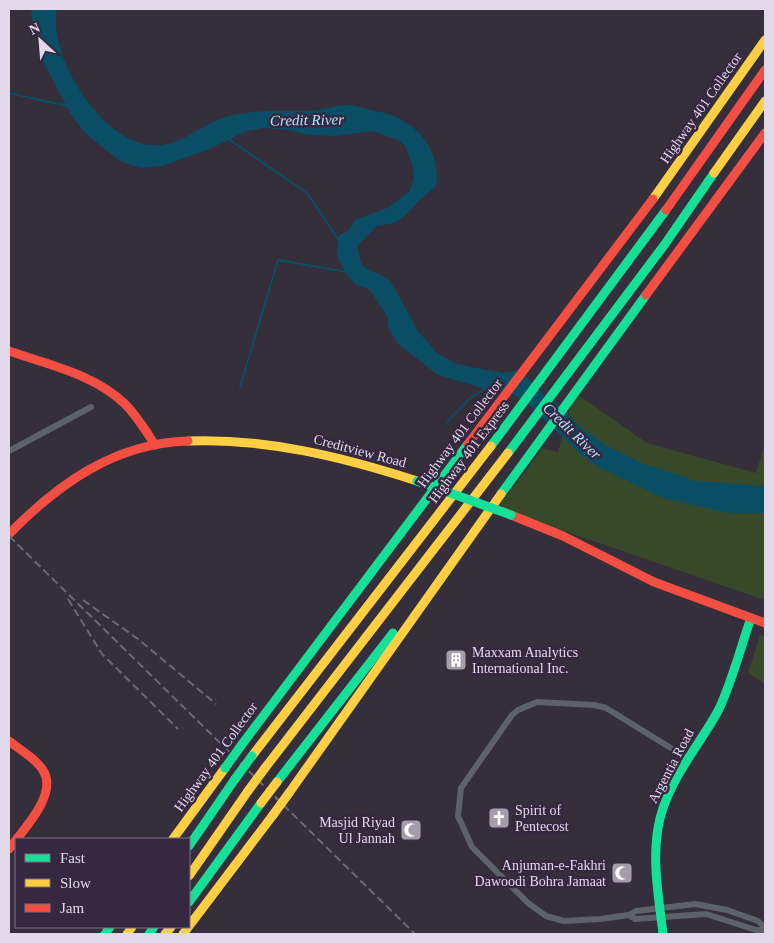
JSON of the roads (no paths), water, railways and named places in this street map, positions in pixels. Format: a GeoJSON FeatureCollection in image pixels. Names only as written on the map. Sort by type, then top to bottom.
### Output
{"type":"FeatureCollection","features":[{"type":"Feature","properties":{"kind":"main road","name":"Highway 401 Collector"},"geometry":{"type":"LineString","coordinates":[[174,838],[243,743],[644,211],[765,40]]}},
{"type":"Feature","properties":{"kind":"main road","name":"Highway 401 Express"},"geometry":{"type":"LineString","coordinates":[[190,845],[252,756],[508,424],[639,248],[765,70]]}},
{"type":"Feature","properties":{"kind":"main road"},"geometry":{"type":"LineString","coordinates":[[190,875],[265,768],[522,434],[665,244],[765,101]]}},
{"type":"Feature","properties":{"kind":"main road"},"geometry":{"type":"LineString","coordinates":[[190,925],[289,793],[475,530],[764,135]]}},
{"type":"Feature","properties":{"kind":"main road"},"geometry":{"type":"LineString","coordinates":[[9,351],[88,380],[106,389],[132,412],[155,445]]}},
{"type":"Feature","properties":{"kind":"main road","name":"Creditview Road"},"geometry":{"type":"LineString","coordinates":[[9,534],[55,490],[119,456],[155,445],[188,439],[242,440],[366,466],[417,481],[564,536],[654,582],[765,623]]}},
{"type":"Feature","properties":{"kind":"main road"},"geometry":{"type":"LineString","coordinates":[[190,901],[277,782],[475,530]]}},
{"type":"Feature","properties":{"kind":"main road","name":"Argentia Road"},"geometry":{"type":"LineString","coordinates":[[663,934],[655,855],[658,827],[664,805],[687,758],[718,710],[751,618]]}},
{"type":"Feature","properties":{"kind":"main road"},"geometry":{"type":"LineString","coordinates":[[9,741],[44,772],[48,789],[44,800],[17,838]]}},
{"type":"Feature","properties":{"kind":"street"},"geometry":{"type":"LineString","coordinates":[[9,451],[91,407]]}},
{"type":"Feature","properties":{"kind":"street"},"geometry":{"type":"LineString","coordinates":[[687,758],[606,708],[594,705],[537,702],[518,710],[512,715],[461,788],[458,816],[465,836],[472,847],[528,903],[546,916],[564,921],[600,920],[629,915],[636,919],[660,912],[706,914],[756,930],[765,929]]}},
{"type":"Feature","properties":{"kind":"water","name":"Credit River"},"geometry":{"type":"Polygon","coordinates":[[[32,9],[57,9],[56,29],[61,51],[71,75],[85,98],[101,118],[120,133],[140,143],[169,144],[230,116],[265,111],[310,111],[346,105],[391,115],[411,126],[425,140],[434,157],[437,176],[436,186],[403,218],[390,224],[377,226],[357,246],[362,266],[390,280],[418,331],[436,352],[456,364],[503,373],[515,371],[526,376],[541,393],[561,406],[578,425],[607,446],[644,464],[696,481],[765,486],[765,513],[728,513],[663,498],[600,468],[582,456],[523,399],[506,392],[486,389],[438,375],[398,344],[388,328],[388,318],[370,290],[355,284],[345,272],[337,255],[340,235],[348,231],[355,220],[387,208],[410,191],[414,176],[412,164],[405,146],[398,140],[372,131],[337,136],[309,135],[288,130],[263,128],[247,131],[207,150],[162,166],[141,168],[120,161],[86,134],[70,113],[44,63],[31,14],[32,9]]]}},
{"type":"Feature","properties":{"kind":"waterway"},"geometry":{"type":"LineString","coordinates":[[9,93],[67,106]]}},
{"type":"Feature","properties":{"kind":"waterway","name":"Credit River"},"geometry":{"type":"LineString","coordinates":[[227,138],[307,193],[338,239]]}},
{"type":"Feature","properties":{"kind":"waterway"},"geometry":{"type":"LineString","coordinates":[[240,387],[278,260],[347,272]]}},
{"type":"Feature","properties":{"kind":"waterway"},"geometry":{"type":"LineString","coordinates":[[447,422],[469,399],[486,388]]}},
{"type":"Feature","properties":{"kind":"railway"},"geometry":{"type":"LineString","coordinates":[[9,536],[415,934]]}},
{"type":"Feature","properties":{"kind":"railway"},"geometry":{"type":"LineString","coordinates":[[68,599],[102,654],[178,729]]}},
{"type":"Feature","properties":{"kind":"railway"},"geometry":{"type":"LineString","coordinates":[[83,600],[138,639],[216,704]]}},
{"type":"Feature","properties":{"kind":"place","name":"Maxxam Analytics International Inc."},"geometry":{"type":"Point","coordinates":[456,660]}},
{"type":"Feature","properties":{"kind":"place","name":"Spirit of Pentecost"},"geometry":{"type":"Point","coordinates":[499,818]}},
{"type":"Feature","properties":{"kind":"place","name":"Masjid Riyad Ul Jannah"},"geometry":{"type":"Point","coordinates":[411,830]}},
{"type":"Feature","properties":{"kind":"place","name":"Anjuman-e-Fakhri Dawoodi Bohra Jamaat"},"geometry":{"type":"Point","coordinates":[622,873]}}]}
